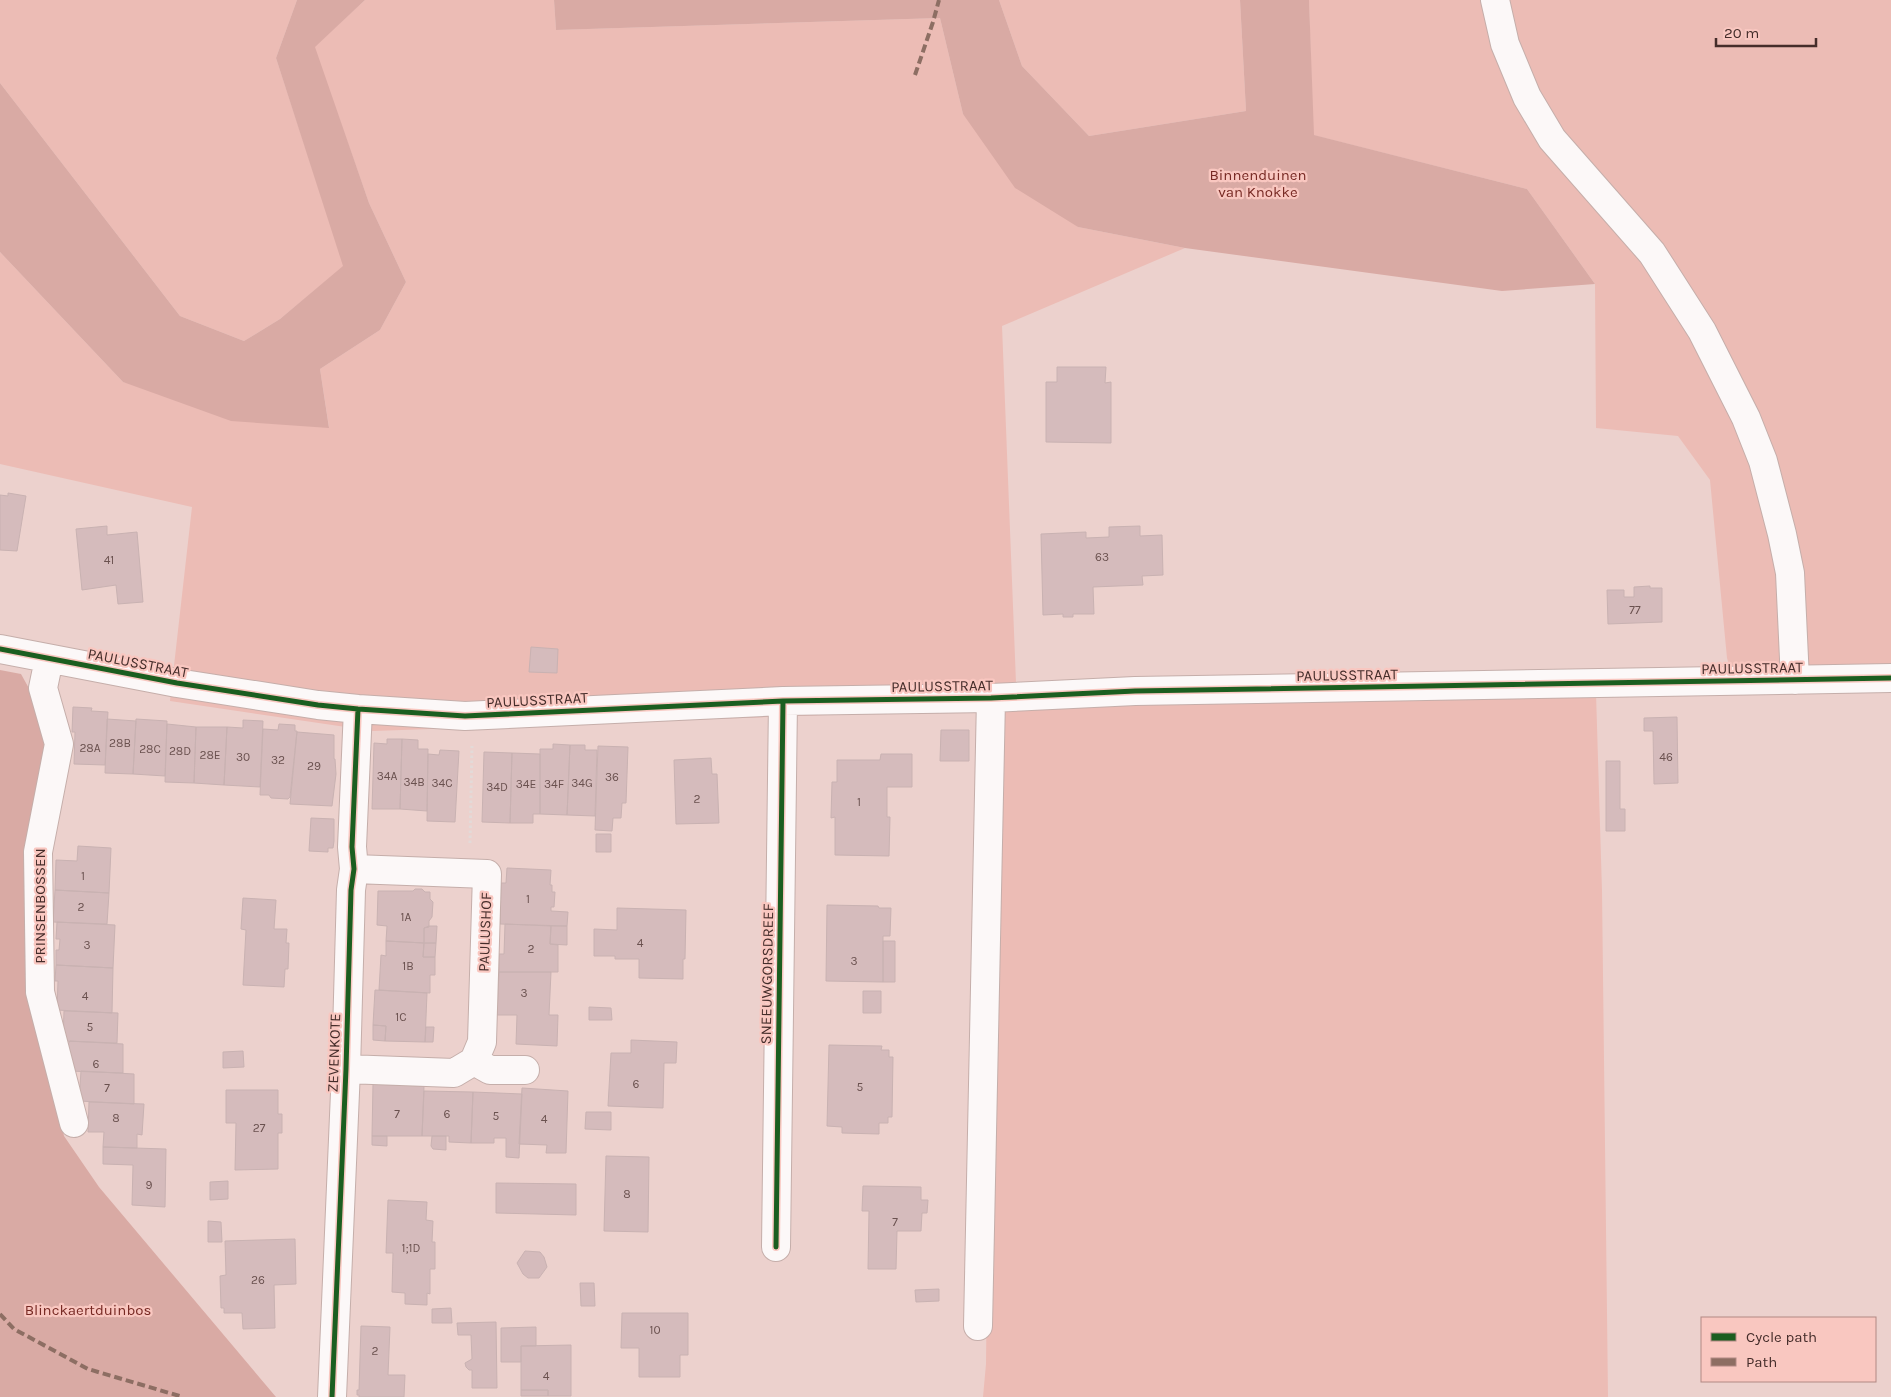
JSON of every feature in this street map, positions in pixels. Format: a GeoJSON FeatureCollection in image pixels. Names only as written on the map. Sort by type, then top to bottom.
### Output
{"type":"FeatureCollection","features":[{"type":"Feature","properties":{"kind":"street"},"geometry":{"type":"LineString","coordinates":[[1495,0],[1505,44],[1527,97],[1552,139],[1652,253],[1702,331],[1746,418],[1763,461],[1790,573],[1795,680]]}},
{"type":"Feature","properties":{"kind":"street","name":"PAULUSSTRAAT"},"geometry":{"type":"LineString","coordinates":[[0,649],[176,683],[358,709],[473,716],[783,701],[991,698],[1135,691],[1891,678]]}},
{"type":"Feature","properties":{"kind":"street","name":"PRINSENBOSSEN"},"geometry":{"type":"LineString","coordinates":[[49,658],[43,688],[59,744],[38,852],[40,992],[74,1123]]}},
{"type":"Feature","properties":{"kind":"street"},"geometry":{"type":"LineString","coordinates":[[978,1326],[991,698]]}},
{"type":"Feature","properties":{"kind":"street","name":"SNEEUWGORSDREEF"},"geometry":{"type":"LineString","coordinates":[[776,1247],[783,701]]}},
{"type":"Feature","properties":{"kind":"street","name":"ZEVENKOTE"},"geometry":{"type":"LineString","coordinates":[[332,1397],[346,1069],[351,890],[354,869],[352,847],[358,709]]}},
{"type":"Feature","properties":{"kind":"street","name":"PAULUSHOF"},"geometry":{"type":"LineString","coordinates":[[354,869],[487,874],[482,1042],[474,1061]]}},
{"type":"Feature","properties":{"kind":"street"},"geometry":{"type":"LineString","coordinates":[[346,1069],[454,1073],[474,1061],[490,1070],[525,1070]]}},
{"type":"Feature","properties":{"kind":"path"},"geometry":{"type":"LineString","coordinates":[[469,873],[473,716]]}},
{"type":"Feature","properties":{"kind":"shaded area"},"geometry":{"type":"Polygon","coordinates":[[[0,0],[297,0],[276,58],[344,266],[280,319],[244,341],[180,316],[0,83],[0,0]]]}},
{"type":"Feature","properties":{"kind":"shaded area"},"geometry":{"type":"Polygon","coordinates":[[[365,0],[554,0],[556,30],[940,18],[963,114],[1078,227],[1185,248],[1002,326],[1017,708],[1596,693],[1602,891],[1608,1397],[983,1397],[986,1364],[994,709],[373,731],[170,701],[192,507],[0,464],[0,252],[123,382],[329,427],[320,369],[380,330],[406,282],[369,203],[314,47],[365,0]]]}},
{"type":"Feature","properties":{"kind":"shaded area"},"geometry":{"type":"Polygon","coordinates":[[[999,0],[1240,0],[1246,111],[1089,136],[1022,66],[999,0]]]}},
{"type":"Feature","properties":{"kind":"shaded area"},"geometry":{"type":"Polygon","coordinates":[[[1309,0],[1891,0],[1891,690],[1737,692],[1727,658],[1710,480],[1678,436],[1596,428],[1595,284],[1527,189],[1313,135],[1309,0]]]}},
{"type":"Feature","properties":{"kind":"green space"},"geometry":{"type":"Polygon","coordinates":[[[297,0],[365,0],[315,47],[369,203],[406,282],[380,330],[320,369],[329,428],[231,421],[123,382],[0,252],[0,83],[180,316],[244,341],[280,319],[343,266],[276,58],[297,0]]]}},
{"type":"Feature","properties":{"kind":"green space","name":"Binnenduinen van Knokke"},"geometry":{"type":"Polygon","coordinates":[[[554,0],[999,0],[1022,66],[1089,136],[1246,111],[1240,0],[1309,0],[1314,135],[1527,189],[1595,284],[1502,291],[1185,248],[1078,227],[1015,188],[963,114],[940,18],[556,30],[554,0]]]}},
{"type":"Feature","properties":{"kind":"green space","name":"Blinckaertduinbos"},"geometry":{"type":"Polygon","coordinates":[[[0,670],[21,674],[41,710],[47,745],[31,995],[64,1136],[99,1187],[276,1397],[0,1397],[0,670]]]}},
{"type":"Feature","properties":{"kind":"building"},"geometry":{"type":"Polygon","coordinates":[[[1057,367],[1106,367],[1105,383],[1111,382],[1111,443],[1046,442],[1046,382],[1057,382],[1057,367]]]}},
{"type":"Feature","properties":{"kind":"building"},"geometry":{"type":"Polygon","coordinates":[[[8,493],[26,496],[17,551],[0,550],[0,495],[8,496],[8,493]]]}},
{"type":"Feature","properties":{"kind":"building"},"geometry":{"type":"Polygon","coordinates":[[[107,526],[107,535],[137,532],[143,602],[118,604],[116,585],[82,590],[76,529],[107,526]]]}},
{"type":"Feature","properties":{"kind":"building"},"geometry":{"type":"Polygon","coordinates":[[[1140,526],[1140,536],[1162,535],[1163,575],[1142,576],[1143,585],[1093,587],[1094,614],[1073,614],[1073,617],[1063,617],[1063,614],[1043,615],[1041,534],[1086,532],[1086,538],[1109,537],[1109,527],[1140,526]]]}},
{"type":"Feature","properties":{"kind":"building"},"geometry":{"type":"Polygon","coordinates":[[[1650,586],[1650,588],[1662,588],[1662,622],[1608,624],[1607,590],[1624,590],[1624,597],[1634,597],[1634,587],[1650,586]]]}},
{"type":"Feature","properties":{"kind":"building"},"geometry":{"type":"Polygon","coordinates":[[[531,647],[558,649],[557,673],[529,672],[531,647]]]}},
{"type":"Feature","properties":{"kind":"building"},"geometry":{"type":"Polygon","coordinates":[[[73,707],[92,708],[91,711],[108,712],[105,765],[74,764],[75,732],[72,732],[73,707]]]}},
{"type":"Feature","properties":{"kind":"building"},"geometry":{"type":"Polygon","coordinates":[[[1677,717],[1678,783],[1654,784],[1653,731],[1644,731],[1644,718],[1677,717]]]}},
{"type":"Feature","properties":{"kind":"building"},"geometry":{"type":"Polygon","coordinates":[[[107,719],[136,721],[133,774],[105,773],[107,719]]]}},
{"type":"Feature","properties":{"kind":"building"},"geometry":{"type":"Polygon","coordinates":[[[136,719],[167,721],[165,776],[133,774],[136,719]]]}},
{"type":"Feature","properties":{"kind":"building"},"geometry":{"type":"Polygon","coordinates":[[[243,720],[263,721],[260,787],[224,785],[227,727],[243,728],[243,720]]]}},
{"type":"Feature","properties":{"kind":"building"},"geometry":{"type":"Polygon","coordinates":[[[167,724],[196,727],[194,783],[165,782],[167,724]]]}},
{"type":"Feature","properties":{"kind":"building"},"geometry":{"type":"Polygon","coordinates":[[[279,724],[295,725],[295,731],[297,731],[290,797],[288,799],[260,795],[263,729],[278,730],[279,724]]]}},
{"type":"Feature","properties":{"kind":"building"},"geometry":{"type":"Polygon","coordinates":[[[196,727],[227,727],[224,785],[194,783],[196,727]]]}},
{"type":"Feature","properties":{"kind":"building"},"geometry":{"type":"Polygon","coordinates":[[[941,730],[969,730],[969,761],[940,761],[941,730]]]}},
{"type":"Feature","properties":{"kind":"building"},"geometry":{"type":"Polygon","coordinates":[[[297,732],[334,735],[336,774],[332,806],[290,804],[297,732]]]}},
{"type":"Feature","properties":{"kind":"building"},"geometry":{"type":"Polygon","coordinates":[[[387,739],[402,739],[400,809],[372,809],[374,743],[387,744],[387,739]]]}},
{"type":"Feature","properties":{"kind":"building"},"geometry":{"type":"Polygon","coordinates":[[[402,739],[418,740],[418,749],[428,749],[427,811],[400,809],[402,739]]]}},
{"type":"Feature","properties":{"kind":"building"},"geometry":{"type":"Polygon","coordinates":[[[553,744],[570,745],[567,815],[540,814],[540,749],[553,749],[553,744]]]}},
{"type":"Feature","properties":{"kind":"building"},"geometry":{"type":"Polygon","coordinates":[[[570,745],[585,745],[585,750],[597,750],[595,816],[567,815],[570,745]]]}},
{"type":"Feature","properties":{"kind":"building"},"geometry":{"type":"Polygon","coordinates":[[[598,746],[628,747],[626,803],[622,803],[621,818],[613,818],[612,831],[595,830],[598,746]]]}},
{"type":"Feature","properties":{"kind":"building"},"geometry":{"type":"Polygon","coordinates":[[[440,750],[459,751],[455,822],[427,821],[428,754],[439,755],[440,750]]]}},
{"type":"Feature","properties":{"kind":"building"},"geometry":{"type":"Polygon","coordinates":[[[484,752],[512,753],[510,823],[482,822],[484,752]]]}},
{"type":"Feature","properties":{"kind":"building"},"geometry":{"type":"Polygon","coordinates":[[[512,753],[540,754],[540,814],[533,814],[533,823],[510,823],[512,753]]]}},
{"type":"Feature","properties":{"kind":"building"},"geometry":{"type":"Polygon","coordinates":[[[881,754],[912,754],[912,787],[887,787],[887,817],[890,817],[889,856],[835,855],[835,817],[831,818],[832,782],[837,782],[837,760],[880,760],[881,754]]]}},
{"type":"Feature","properties":{"kind":"building"},"geometry":{"type":"Polygon","coordinates":[[[711,758],[712,774],[717,774],[719,823],[676,824],[674,760],[711,758]]]}},
{"type":"Feature","properties":{"kind":"building"},"geometry":{"type":"Polygon","coordinates":[[[1606,761],[1620,761],[1620,809],[1625,809],[1625,831],[1606,831],[1606,761]]]}},
{"type":"Feature","properties":{"kind":"building"},"geometry":{"type":"Polygon","coordinates":[[[311,818],[334,819],[333,848],[328,848],[328,852],[309,851],[311,818]]]}},
{"type":"Feature","properties":{"kind":"building"},"geometry":{"type":"Polygon","coordinates":[[[596,834],[611,834],[611,852],[596,852],[596,834]]]}},
{"type":"Feature","properties":{"kind":"building"},"geometry":{"type":"Polygon","coordinates":[[[78,846],[111,848],[109,893],[55,890],[56,860],[77,861],[78,846]]]}},
{"type":"Feature","properties":{"kind":"building"},"geometry":{"type":"Polygon","coordinates":[[[507,868],[551,870],[550,885],[552,885],[552,892],[555,892],[554,907],[551,907],[551,911],[568,912],[567,926],[500,924],[501,883],[506,883],[507,868]]]}},
{"type":"Feature","properties":{"kind":"building"},"geometry":{"type":"Polygon","coordinates":[[[415,889],[430,892],[430,899],[433,902],[429,927],[424,928],[424,943],[386,941],[387,926],[377,925],[378,891],[413,891],[415,889]]]}},
{"type":"Feature","properties":{"kind":"building"},"geometry":{"type":"Polygon","coordinates":[[[55,890],[109,893],[107,924],[53,922],[55,890]]]}},
{"type":"Feature","properties":{"kind":"building"},"geometry":{"type":"Polygon","coordinates":[[[243,898],[276,900],[274,929],[287,929],[286,943],[289,943],[288,969],[285,969],[284,987],[243,985],[246,930],[241,929],[243,898]]]}},
{"type":"Feature","properties":{"kind":"building"},"geometry":{"type":"Polygon","coordinates":[[[827,905],[891,908],[890,936],[883,936],[883,982],[826,981],[827,905]]]}},
{"type":"Feature","properties":{"kind":"building"},"geometry":{"type":"Polygon","coordinates":[[[617,908],[686,910],[683,979],[639,978],[639,959],[615,959],[615,956],[594,956],[594,929],[617,930],[617,908]]]}},
{"type":"Feature","properties":{"kind":"building"},"geometry":{"type":"Polygon","coordinates":[[[57,922],[115,925],[113,968],[56,965],[56,950],[59,950],[60,939],[56,939],[57,922]]]}},
{"type":"Feature","properties":{"kind":"building"},"geometry":{"type":"Polygon","coordinates":[[[505,924],[551,926],[550,944],[558,945],[558,972],[499,972],[499,954],[504,954],[505,924]]]}},
{"type":"Feature","properties":{"kind":"building"},"geometry":{"type":"Polygon","coordinates":[[[437,926],[436,943],[424,943],[424,928],[437,926]]]}},
{"type":"Feature","properties":{"kind":"building"},"geometry":{"type":"Polygon","coordinates":[[[551,926],[567,926],[567,945],[550,944],[551,926]]]}},
{"type":"Feature","properties":{"kind":"building"},"geometry":{"type":"Polygon","coordinates":[[[386,941],[424,943],[423,957],[435,957],[435,975],[430,975],[430,993],[379,990],[381,955],[386,956],[386,941]]]}},
{"type":"Feature","properties":{"kind":"building"},"geometry":{"type":"Polygon","coordinates":[[[883,941],[895,941],[895,982],[883,982],[883,941]]]}},
{"type":"Feature","properties":{"kind":"building"},"geometry":{"type":"Polygon","coordinates":[[[424,943],[436,943],[435,957],[423,957],[424,943]]]}},
{"type":"Feature","properties":{"kind":"building"},"geometry":{"type":"Polygon","coordinates":[[[56,965],[113,968],[112,1013],[57,1010],[58,981],[55,981],[56,965]]]}},
{"type":"Feature","properties":{"kind":"building"},"geometry":{"type":"Polygon","coordinates":[[[499,972],[551,972],[549,1015],[558,1015],[557,1046],[516,1044],[517,1015],[497,1015],[499,972]]]}},
{"type":"Feature","properties":{"kind":"building"},"geometry":{"type":"Polygon","coordinates":[[[375,990],[427,993],[425,1042],[385,1041],[386,1026],[373,1025],[375,990]]]}},
{"type":"Feature","properties":{"kind":"building"},"geometry":{"type":"Polygon","coordinates":[[[863,991],[881,991],[881,1013],[863,1013],[863,991]]]}},
{"type":"Feature","properties":{"kind":"building"},"geometry":{"type":"Polygon","coordinates":[[[589,1007],[611,1008],[612,1020],[589,1020],[589,1007]]]}},
{"type":"Feature","properties":{"kind":"building"},"geometry":{"type":"Polygon","coordinates":[[[64,1011],[118,1013],[117,1043],[63,1041],[64,1011]]]}},
{"type":"Feature","properties":{"kind":"building"},"geometry":{"type":"Polygon","coordinates":[[[373,1025],[386,1026],[385,1041],[373,1040],[373,1025]]]}},
{"type":"Feature","properties":{"kind":"building"},"geometry":{"type":"Polygon","coordinates":[[[426,1027],[434,1027],[433,1042],[425,1042],[426,1027]]]}},
{"type":"Feature","properties":{"kind":"building"},"geometry":{"type":"Polygon","coordinates":[[[631,1040],[677,1042],[676,1063],[664,1063],[663,1108],[608,1106],[611,1053],[631,1053],[631,1040]]]}},
{"type":"Feature","properties":{"kind":"building"},"geometry":{"type":"Polygon","coordinates":[[[70,1041],[123,1044],[123,1073],[69,1071],[68,1044],[70,1041]]]}},
{"type":"Feature","properties":{"kind":"building"},"geometry":{"type":"Polygon","coordinates":[[[829,1045],[882,1046],[881,1050],[889,1050],[889,1057],[893,1057],[892,1117],[888,1117],[888,1123],[879,1123],[879,1134],[842,1133],[842,1127],[827,1126],[829,1045]]]}},
{"type":"Feature","properties":{"kind":"building"},"geometry":{"type":"Polygon","coordinates":[[[243,1051],[244,1067],[223,1068],[223,1052],[243,1051]]]}},
{"type":"Feature","properties":{"kind":"building"},"geometry":{"type":"Polygon","coordinates":[[[81,1071],[134,1074],[134,1104],[79,1101],[81,1071]]]}},
{"type":"Feature","properties":{"kind":"building"},"geometry":{"type":"Polygon","coordinates":[[[373,1084],[424,1086],[422,1136],[372,1136],[373,1084]]]}},
{"type":"Feature","properties":{"kind":"building"},"geometry":{"type":"Polygon","coordinates":[[[522,1088],[568,1091],[566,1153],[546,1153],[547,1145],[519,1144],[522,1088]]]}},
{"type":"Feature","properties":{"kind":"building"},"geometry":{"type":"Polygon","coordinates":[[[226,1090],[278,1090],[278,1114],[282,1114],[282,1133],[278,1133],[278,1169],[235,1170],[236,1123],[226,1123],[226,1090]]]}},
{"type":"Feature","properties":{"kind":"building"},"geometry":{"type":"Polygon","coordinates":[[[424,1091],[473,1092],[471,1143],[449,1142],[449,1136],[422,1136],[424,1091]]]}},
{"type":"Feature","properties":{"kind":"building"},"geometry":{"type":"Polygon","coordinates":[[[473,1092],[522,1094],[519,1158],[506,1157],[506,1138],[494,1138],[494,1143],[471,1143],[473,1092]]]}},
{"type":"Feature","properties":{"kind":"building"},"geometry":{"type":"Polygon","coordinates":[[[89,1102],[144,1104],[142,1135],[137,1134],[137,1148],[103,1147],[104,1132],[88,1132],[89,1102]]]}},
{"type":"Feature","properties":{"kind":"building"},"geometry":{"type":"Polygon","coordinates":[[[586,1112],[611,1112],[611,1130],[585,1129],[586,1112]]]}},
{"type":"Feature","properties":{"kind":"building"},"geometry":{"type":"Polygon","coordinates":[[[372,1136],[387,1136],[387,1146],[372,1145],[372,1136]]]}},
{"type":"Feature","properties":{"kind":"building"},"geometry":{"type":"Polygon","coordinates":[[[432,1136],[446,1136],[446,1150],[433,1149],[431,1146],[432,1136]]]}},
{"type":"Feature","properties":{"kind":"building"},"geometry":{"type":"Polygon","coordinates":[[[103,1147],[166,1149],[165,1207],[132,1205],[133,1165],[103,1164],[103,1147]]]}},
{"type":"Feature","properties":{"kind":"building"},"geometry":{"type":"Polygon","coordinates":[[[606,1156],[649,1157],[648,1232],[604,1231],[606,1156]]]}},
{"type":"Feature","properties":{"kind":"building"},"geometry":{"type":"Polygon","coordinates":[[[228,1181],[228,1199],[210,1200],[210,1182],[228,1181]]]}},
{"type":"Feature","properties":{"kind":"building"},"geometry":{"type":"Polygon","coordinates":[[[496,1183],[576,1184],[576,1215],[496,1213],[496,1183]]]}},
{"type":"Feature","properties":{"kind":"building"},"geometry":{"type":"Polygon","coordinates":[[[863,1186],[921,1187],[921,1200],[928,1200],[927,1213],[922,1213],[921,1231],[897,1231],[896,1269],[868,1269],[869,1211],[862,1211],[863,1186]]]}},
{"type":"Feature","properties":{"kind":"building"},"geometry":{"type":"Polygon","coordinates":[[[388,1200],[427,1202],[426,1220],[433,1221],[432,1242],[435,1242],[435,1269],[430,1269],[430,1294],[427,1293],[427,1305],[405,1304],[405,1293],[392,1292],[393,1253],[386,1253],[388,1200]]]}},
{"type":"Feature","properties":{"kind":"building"},"geometry":{"type":"Polygon","coordinates":[[[208,1221],[221,1222],[222,1242],[208,1242],[208,1221]]]}},
{"type":"Feature","properties":{"kind":"building"},"geometry":{"type":"Polygon","coordinates":[[[295,1239],[296,1284],[274,1285],[275,1328],[243,1329],[242,1313],[224,1313],[224,1308],[221,1308],[220,1276],[226,1275],[225,1241],[295,1239]]]}},
{"type":"Feature","properties":{"kind":"building"},"geometry":{"type":"Polygon","coordinates":[[[525,1251],[540,1252],[544,1257],[547,1267],[539,1278],[528,1278],[523,1274],[517,1263],[525,1251]]]}},
{"type":"Feature","properties":{"kind":"building"},"geometry":{"type":"Polygon","coordinates":[[[580,1283],[594,1283],[595,1306],[581,1306],[580,1283]]]}},
{"type":"Feature","properties":{"kind":"building"},"geometry":{"type":"Polygon","coordinates":[[[939,1289],[939,1301],[916,1302],[915,1290],[939,1289]]]}},
{"type":"Feature","properties":{"kind":"building"},"geometry":{"type":"Polygon","coordinates":[[[451,1308],[452,1323],[432,1323],[432,1309],[451,1308]]]}},
{"type":"Feature","properties":{"kind":"building"},"geometry":{"type":"Polygon","coordinates":[[[622,1313],[688,1313],[688,1355],[680,1355],[680,1377],[639,1377],[639,1348],[621,1348],[622,1313]]]}},
{"type":"Feature","properties":{"kind":"building"},"geometry":{"type":"Polygon","coordinates":[[[496,1322],[497,1388],[472,1388],[472,1370],[466,1367],[465,1363],[472,1359],[471,1335],[458,1335],[457,1323],[496,1322]]]}},
{"type":"Feature","properties":{"kind":"building"},"geometry":{"type":"Polygon","coordinates":[[[361,1326],[390,1327],[388,1375],[405,1375],[404,1397],[359,1397],[357,1395],[357,1390],[359,1390],[361,1326]]]}},
{"type":"Feature","properties":{"kind":"building"},"geometry":{"type":"Polygon","coordinates":[[[536,1327],[536,1346],[521,1346],[521,1362],[501,1362],[501,1328],[536,1327]]]}},
{"type":"Feature","properties":{"kind":"building"},"geometry":{"type":"Polygon","coordinates":[[[571,1345],[571,1396],[548,1396],[548,1390],[521,1390],[521,1346],[571,1345]]]}},
{"type":"Feature","properties":{"kind":"building"},"geometry":{"type":"Polygon","coordinates":[[[521,1390],[548,1390],[548,1396],[521,1396],[521,1390]]]}},
{"type":"Feature","properties":{"kind":"marked path"},"geometry":{"type":"LineString","coordinates":[[915,75],[939,0]]}},
{"type":"Feature","properties":{"kind":"marked path"},"geometry":{"type":"LineString","coordinates":[[0,1314],[14,1329],[88,1369],[183,1397]]}},
{"type":"Feature","properties":{"kind":"cycle path"},"geometry":{"type":"LineString","coordinates":[[0,649],[177,683],[318,705],[465,716],[783,701],[991,698],[1135,691],[1891,678]]}},
{"type":"Feature","properties":{"kind":"cycle path"},"geometry":{"type":"LineString","coordinates":[[776,1247],[783,701]]}},
{"type":"Feature","properties":{"kind":"cycle path"},"geometry":{"type":"LineString","coordinates":[[332,1397],[346,1069],[351,890],[354,869],[352,847],[358,709]]}}]}
